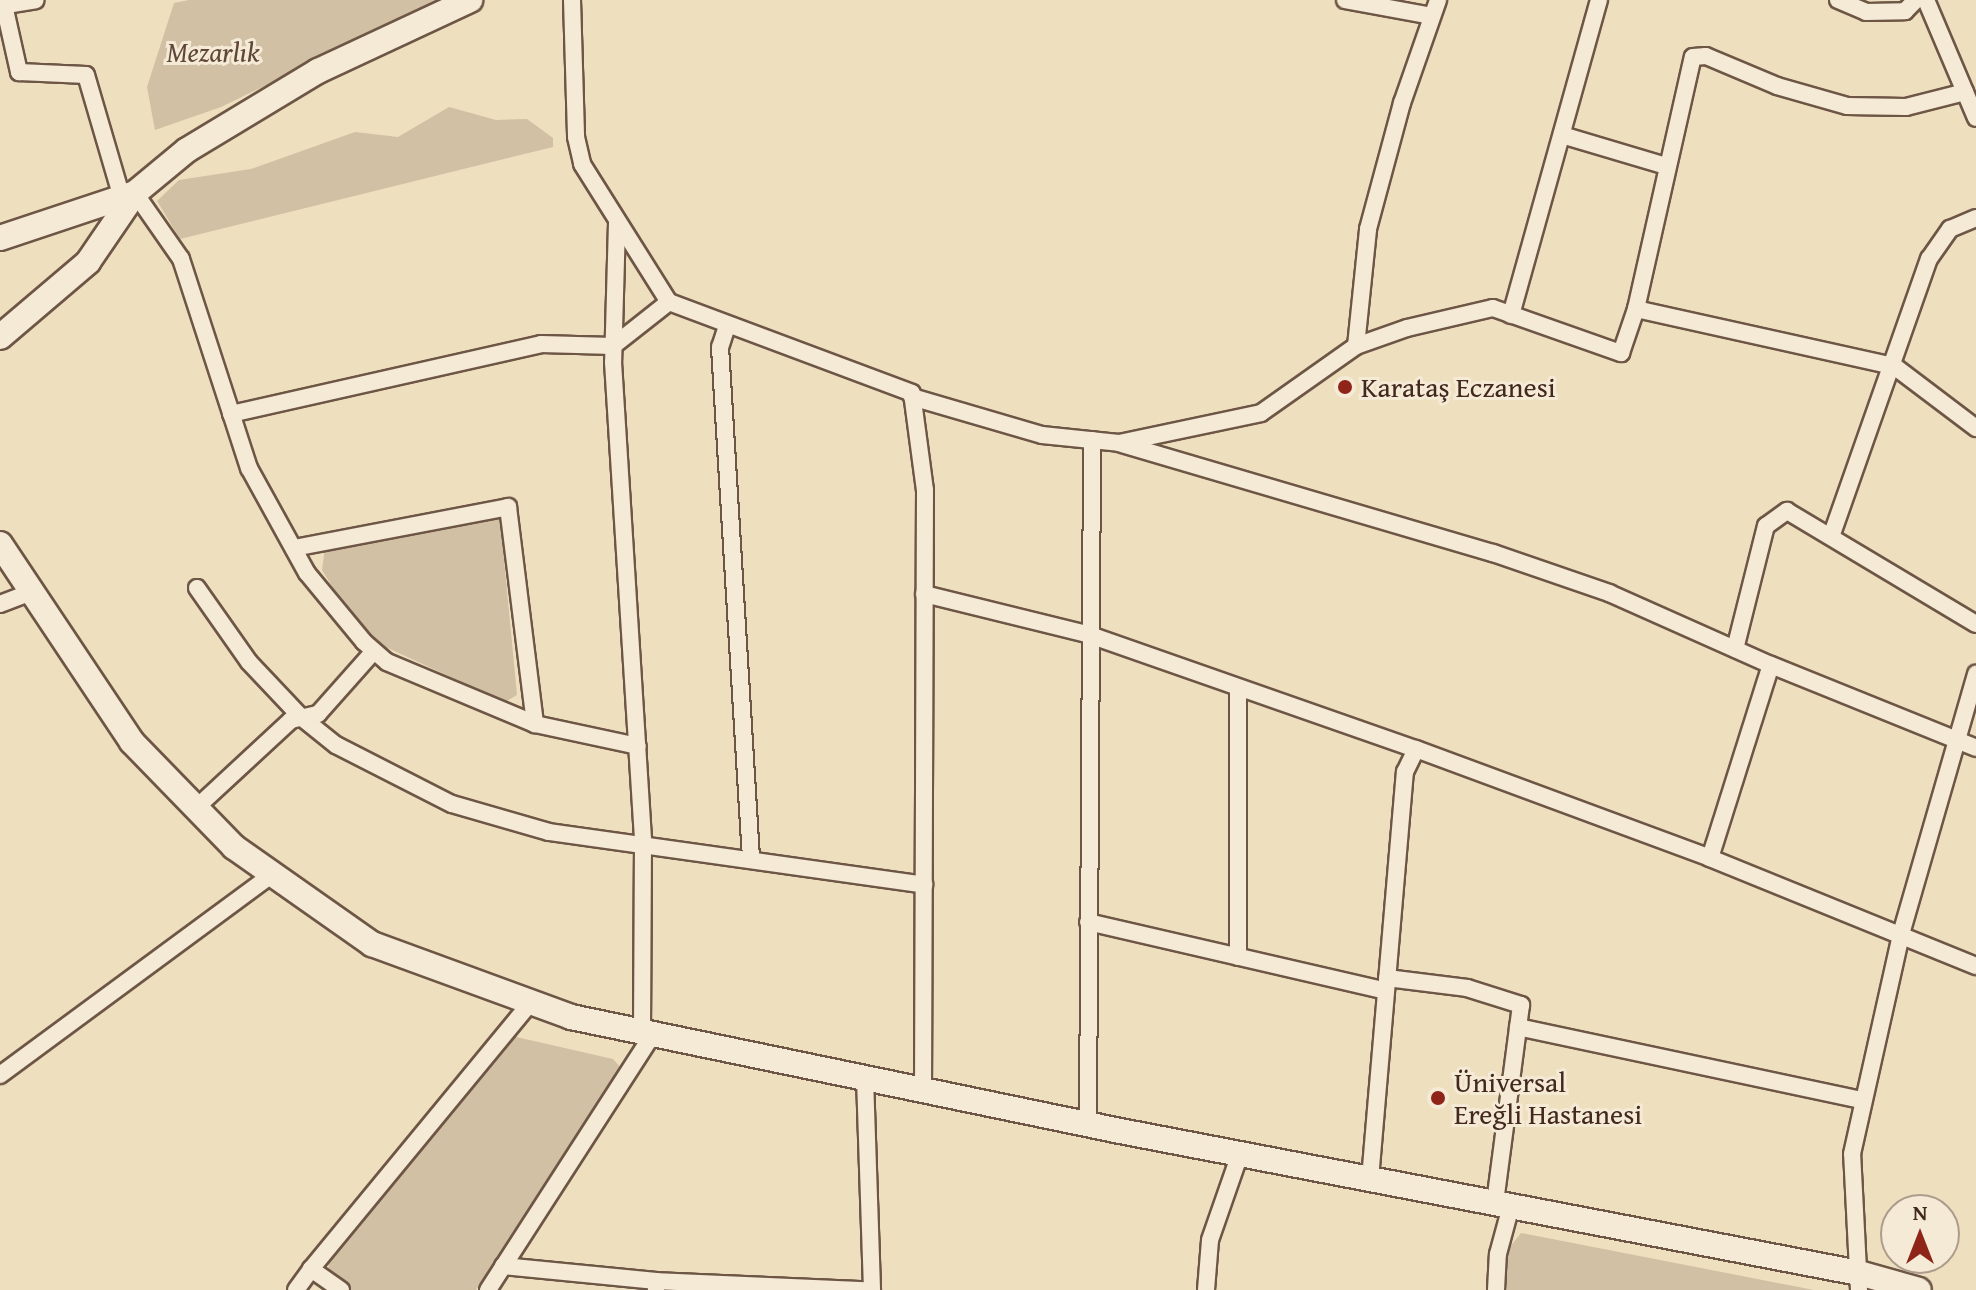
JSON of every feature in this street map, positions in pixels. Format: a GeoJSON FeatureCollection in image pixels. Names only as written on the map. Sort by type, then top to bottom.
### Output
{"type":"FeatureCollection","features":[{"type":"Feature","properties":{"kind":"main road"},"geometry":{"type":"LineString","coordinates":[[0,337],[88,262],[129,196],[187,150],[318,71],[470,0]]}},
{"type":"Feature","properties":{"kind":"main road"},"geometry":{"type":"LineString","coordinates":[[0,238],[129,196]]}},
{"type":"Feature","properties":{"kind":"main road"},"geometry":{"type":"LineString","coordinates":[[0,544],[132,742],[234,847],[372,944],[531,1002],[647,1033],[1503,1205],[1859,1282],[1919,1290]]}},
{"type":"Feature","properties":{"kind":"street"},"geometry":{"type":"LineString","coordinates":[[36,0],[2,6],[19,72],[86,75],[129,196],[181,259],[249,468],[307,573],[387,662],[535,724],[638,746]]}},
{"type":"Feature","properties":{"kind":"street"},"geometry":{"type":"LineString","coordinates":[[572,0],[576,137],[582,164],[669,302],[912,397],[1042,435],[1119,443],[1493,553],[1609,593],[1771,665],[1976,748]]}},
{"type":"Feature","properties":{"kind":"street"},"geometry":{"type":"LineString","coordinates":[[1345,0],[1435,8],[1402,103],[1368,229],[1356,346]]}},
{"type":"Feature","properties":{"kind":"street"},"geometry":{"type":"LineString","coordinates":[[1511,315],[1599,0]]}},
{"type":"Feature","properties":{"kind":"street"},"geometry":{"type":"LineString","coordinates":[[1838,0],[1866,12],[1905,11],[1916,0]]}},
{"type":"Feature","properties":{"kind":"street"},"geometry":{"type":"LineString","coordinates":[[1926,0],[1976,118]]}},
{"type":"Feature","properties":{"kind":"street"},"geometry":{"type":"LineString","coordinates":[[1119,443],[1261,413],[1356,346],[1493,308],[1621,353],[1636,309],[1693,57],[1706,56],[1777,86],[1847,106],[1906,107],[1965,92]]}},
{"type":"Feature","properties":{"kind":"street"},"geometry":{"type":"LineString","coordinates":[[1562,135],[1666,166]]}},
{"type":"Feature","properties":{"kind":"street"},"geometry":{"type":"LineString","coordinates":[[1832,534],[1894,366],[1929,259],[1950,229],[1976,218]]}},
{"type":"Feature","properties":{"kind":"street"},"geometry":{"type":"LineString","coordinates":[[488,1290],[647,1033],[643,842],[613,346],[617,223]]}},
{"type":"Feature","properties":{"kind":"street"},"geometry":{"type":"LineString","coordinates":[[231,414],[541,344],[613,346],[669,302]]}},
{"type":"Feature","properties":{"kind":"street"},"geometry":{"type":"LineString","coordinates":[[1636,309],[1894,366],[1976,428]]}},
{"type":"Feature","properties":{"kind":"street"},"geometry":{"type":"LineString","coordinates":[[727,326],[720,347],[751,858]]}},
{"type":"Feature","properties":{"kind":"street"},"geometry":{"type":"LineString","coordinates":[[912,397],[925,490],[923,1090]]}},
{"type":"Feature","properties":{"kind":"street"},"geometry":{"type":"LineString","coordinates":[[1088,1124],[1087,634],[1092,440]]}},
{"type":"Feature","properties":{"kind":"street"},"geometry":{"type":"LineString","coordinates":[[294,548],[508,507],[535,724]]}},
{"type":"Feature","properties":{"kind":"street"},"geometry":{"type":"LineString","coordinates":[[1735,649],[1766,526],[1787,511],[1832,534],[1976,624]]}},
{"type":"Feature","properties":{"kind":"street"},"geometry":{"type":"LineString","coordinates":[[197,588],[249,662],[301,717],[336,745],[452,804],[549,832],[643,842],[924,885]]}},
{"type":"Feature","properties":{"kind":"street"},"geometry":{"type":"LineString","coordinates":[[0,604],[31,592]]}},
{"type":"Feature","properties":{"kind":"street"},"geometry":{"type":"LineString","coordinates":[[924,594],[1087,634],[1416,749],[1710,858],[1976,966]]}},
{"type":"Feature","properties":{"kind":"street"},"geometry":{"type":"LineString","coordinates":[[196,808],[291,720],[318,714],[374,651]]}},
{"type":"Feature","properties":{"kind":"street"},"geometry":{"type":"LineString","coordinates":[[1710,858],[1771,665]]}},
{"type":"Feature","properties":{"kind":"street"},"geometry":{"type":"LineString","coordinates":[[1859,1282],[1852,1154],[1862,1100],[1901,934],[1976,674]]}},
{"type":"Feature","properties":{"kind":"street"},"geometry":{"type":"LineString","coordinates":[[1238,688],[1238,957]]}},
{"type":"Feature","properties":{"kind":"street"},"geometry":{"type":"LineString","coordinates":[[1370,1179],[1405,772],[1416,749]]}},
{"type":"Feature","properties":{"kind":"street"},"geometry":{"type":"LineString","coordinates":[[0,1075],[273,874]]}},
{"type":"Feature","properties":{"kind":"street"},"geometry":{"type":"LineString","coordinates":[[1088,922],[1238,957],[1386,985],[1467,988],[1521,1005],[1496,1290]]}},
{"type":"Feature","properties":{"kind":"street"},"geometry":{"type":"LineString","coordinates":[[296,1290],[531,1002]]}},
{"type":"Feature","properties":{"kind":"street"},"geometry":{"type":"LineString","coordinates":[[1518,1027],[1862,1100]]}},
{"type":"Feature","properties":{"kind":"street"},"geometry":{"type":"LineString","coordinates":[[865,1078],[872,1290]]}},
{"type":"Feature","properties":{"kind":"street"},"geometry":{"type":"LineString","coordinates":[[1206,1290],[1210,1240],[1240,1154]]}},
{"type":"Feature","properties":{"kind":"street"},"geometry":{"type":"LineString","coordinates":[[503,1266],[656,1285],[863,1290]]}},
{"type":"Feature","properties":{"kind":"street"},"geometry":{"type":"LineString","coordinates":[[311,1269],[341,1290]]}},
{"type":"Feature","properties":{"kind":"green space","name":"Mezarlık"},"geometry":{"type":"Polygon","coordinates":[[[189,0],[442,0],[221,107],[155,130],[147,87],[174,3],[189,0]]]}},
{"type":"Feature","properties":{"kind":"green space"},"geometry":{"type":"Polygon","coordinates":[[[449,107],[496,120],[527,119],[553,138],[553,147],[180,239],[157,201],[179,180],[251,169],[355,132],[398,137],[449,107]]]}},
{"type":"Feature","properties":{"kind":"green space"},"geometry":{"type":"Polygon","coordinates":[[[500,518],[517,695],[505,702],[379,644],[355,624],[322,570],[325,548],[500,518]]]}},
{"type":"Feature","properties":{"kind":"green space"},"geometry":{"type":"Polygon","coordinates":[[[512,1036],[613,1059],[621,1068],[476,1290],[350,1290],[328,1271],[330,1253],[512,1036]]]}},
{"type":"Feature","properties":{"kind":"green space"},"geometry":{"type":"Polygon","coordinates":[[[1521,1233],[1814,1290],[1505,1290],[1509,1248],[1521,1233]]]}},
{"type":"Feature","properties":{"kind":"place","name":"Karataş Eczanesi"},"geometry":{"type":"Point","coordinates":[1345,387]}},
{"type":"Feature","properties":{"kind":"place","name":"Üniversal Ereğli Hastanesi"},"geometry":{"type":"Point","coordinates":[1438,1098]}}]}
